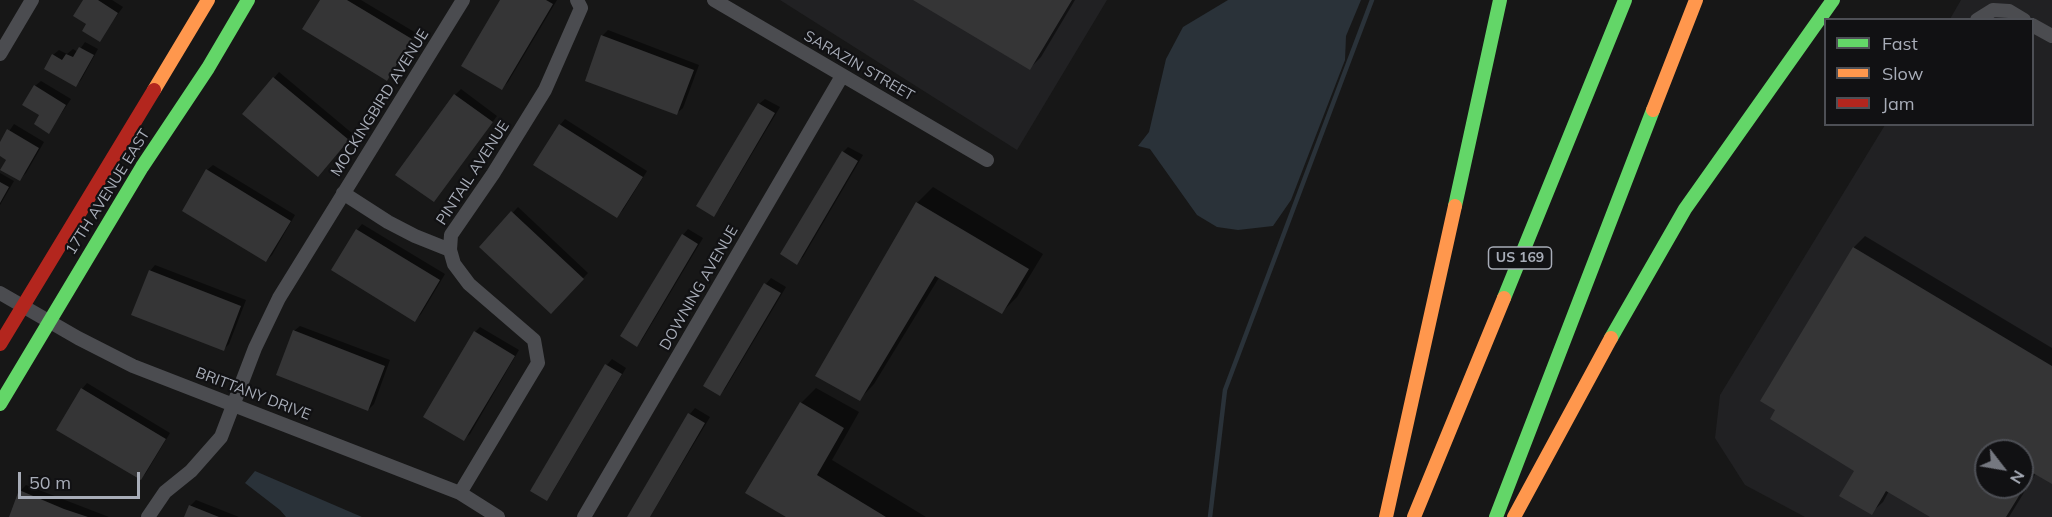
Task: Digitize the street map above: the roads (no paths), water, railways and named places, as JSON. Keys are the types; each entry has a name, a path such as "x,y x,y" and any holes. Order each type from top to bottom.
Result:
{"main road":[{"name":"17TH AVENUE EAST","path":"0,344 208,0"},
{"name":"17TH AVENUE EAST","path":"0,404 142,166 208,68 248,0"},
{"path":"1386,517 1500,0"},
{"name":"US 169","path":"1414,517 1625,0"},
{"path":"1496,517 1696,0"},
{"path":"1514,517 1597,363 1685,209 1833,0"}],"street":[{"path":"0,54 33,0"},
{"name":"MOCKINGBIRD AVENUE","path":"148,517 165,492 190,471 221,437 255,348 279,298 463,0"},
{"name":"SARAZIN STREET","path":"714,0 987,160"},
{"name":"PINTAIL AVENUE","path":"460,493 538,363 534,340 469,284 454,264 450,250 451,235 493,174 545,90 579,4"},
{"path":"1980,18 1993,10 2009,11 2021,18"},
{"path":"2034,26 2052,36"},
{"name":"DOWNING AVENUE","path":"584,517 842,76"},
{"name":"MOCKINGBIRD AVENUE","path":"343,193 406,232 450,250"},
{"name":"BRITTANY DRIVE","path":"0,293 49,322 133,366 460,493 498,517"}],"waterway":[{"path":"1210,517 1225,390 1372,0"}]}
